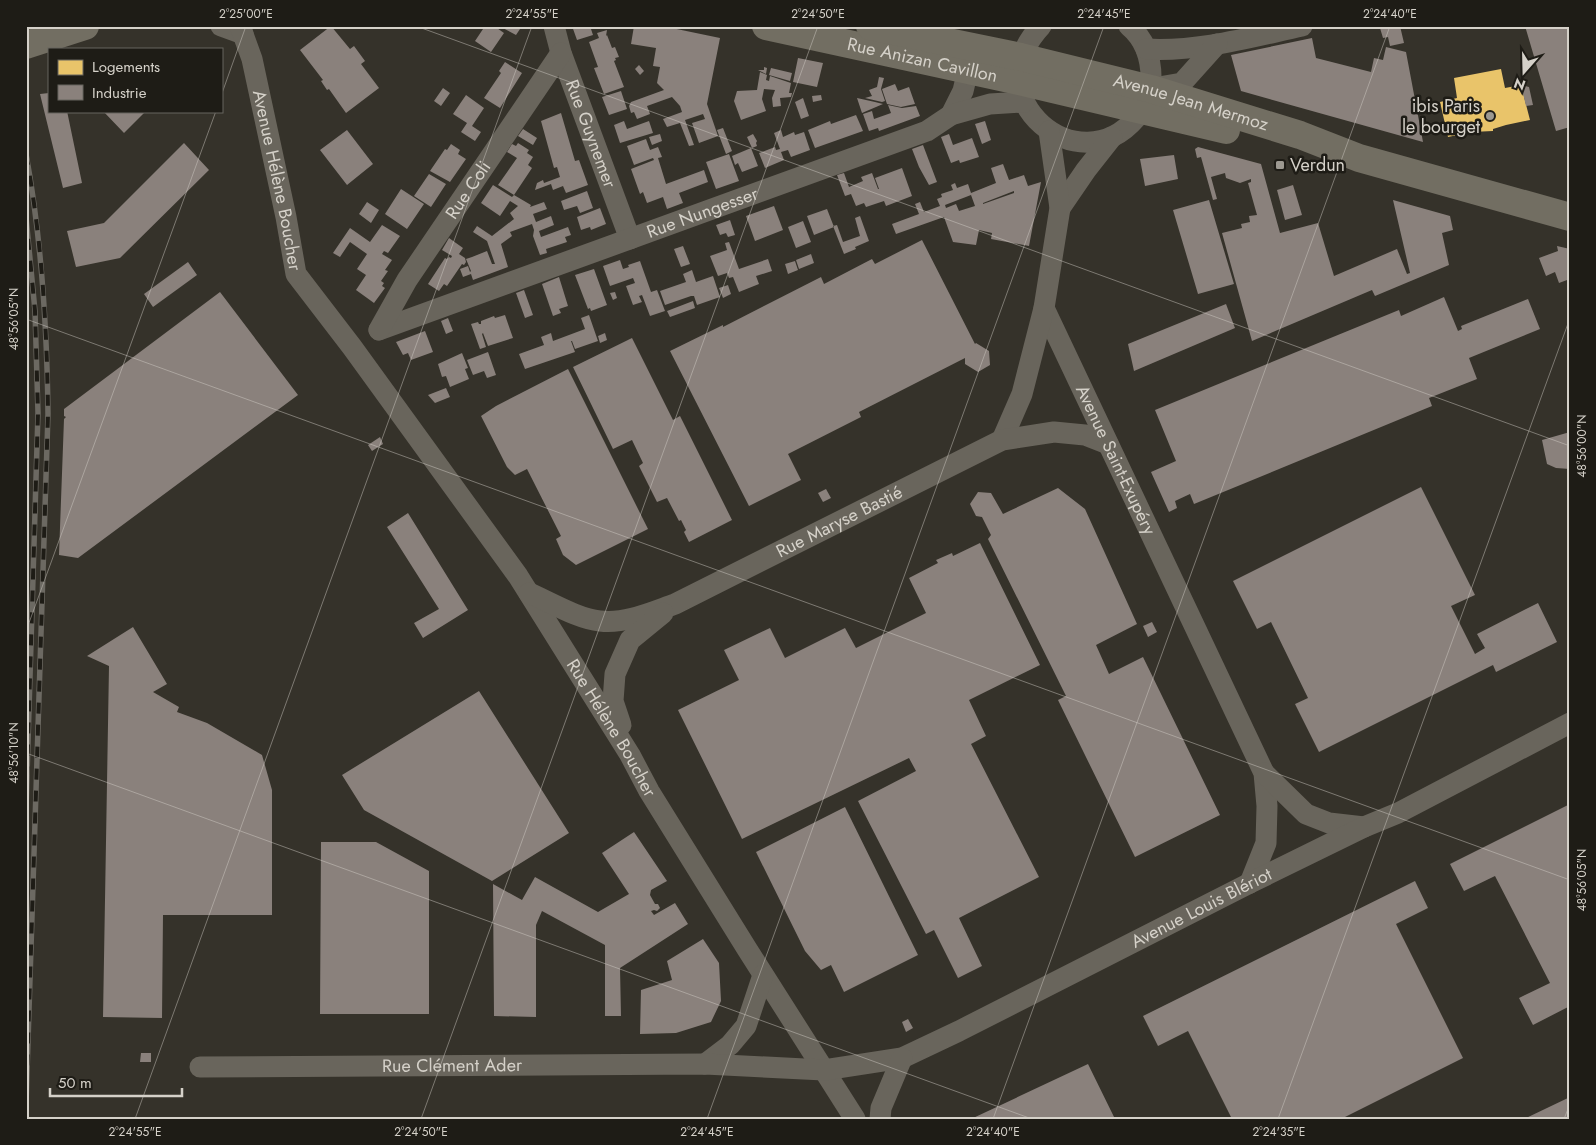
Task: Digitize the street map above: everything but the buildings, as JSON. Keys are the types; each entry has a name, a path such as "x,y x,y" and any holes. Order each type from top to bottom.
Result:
{"main road":[{"path":"26,45 85,26"},
{"name":"Rue Anizan Cavillon","path":"766,26 1021,80"},
{"name":"Rue Anizan Cavillon","path":"870,26 1021,80"},
{"name":"Avenue Jean Mermoz","path":"1021,80 1146,100 1300,135 1358,158 1570,217"}],"street":[{"path":"221,26 241,30"},
{"name":"Rue Guynemer","path":"554,26 561,53 630,240"},
{"path":"1041,26 1030,38 1021,80 1034,118 1048,131 1069,140 1091,142 1112,137"},
{"path":"1060,208 1112,137 1129,126 1146,100 1152,68 1146,49 1129,26"},
{"path":"1146,49 1166,50 1217,44 1302,26"},
{"name":"Avenue Hélène Boucher","path":"241,30 252,59 286,217 296,274 352,347"},
{"path":"1146,100 1182,83 1217,44"},
{"name":"Rue Coli","path":"379,330 407,280 561,53"},
{"path":"951,115 963,91 968,70"},
{"name":"Rue Nungesser","path":"379,330 927,131 951,115 990,104 1021,80"},
{"path":"1002,440 1022,394 1044,308 1060,208 1048,131"},
{"name":"Avenue Saint-Exupéry","path":"1044,308 1264,773 1267,806 1266,843 1250,883"},
{"name":"Rue Hélène Boucher","path":"352,347 529,592 630,755 649,791 855,1119"},
{"name":"Rue Maryse Bastié","path":"529,592 579,615 600,621 628,620 675,604 1002,440 1054,432 1085,435 1108,444"},
{"name":"Rue Maryse Bastié","path":"630,755 613,701 615,674 630,640 675,604"},
{"name":"Avenue Louis Blériot","path":"824,1070 902,1058 1250,883 1364,827 1398,813 1570,723"},
{"name":"Avenue Saint-Exupéry","path":"1264,773 1306,814 1329,823 1364,827"},
{"path":"705,1064 730,1045 746,1026 763,975"},
{"path":"880,1119 881,1108 902,1058"},
{"name":"Rue Clément Ader","path":"200,1067 705,1064 824,1070"}],"railway":[{"path":"26,154 43,284 48,414 26,1105"},
{"path":"26,217 35,311 38,413 26,809"}],"place":[{"name":"ibis Paris le bourget","path":"1490,116"},
{"name":"Verdun","path":"1280,165"}]}
